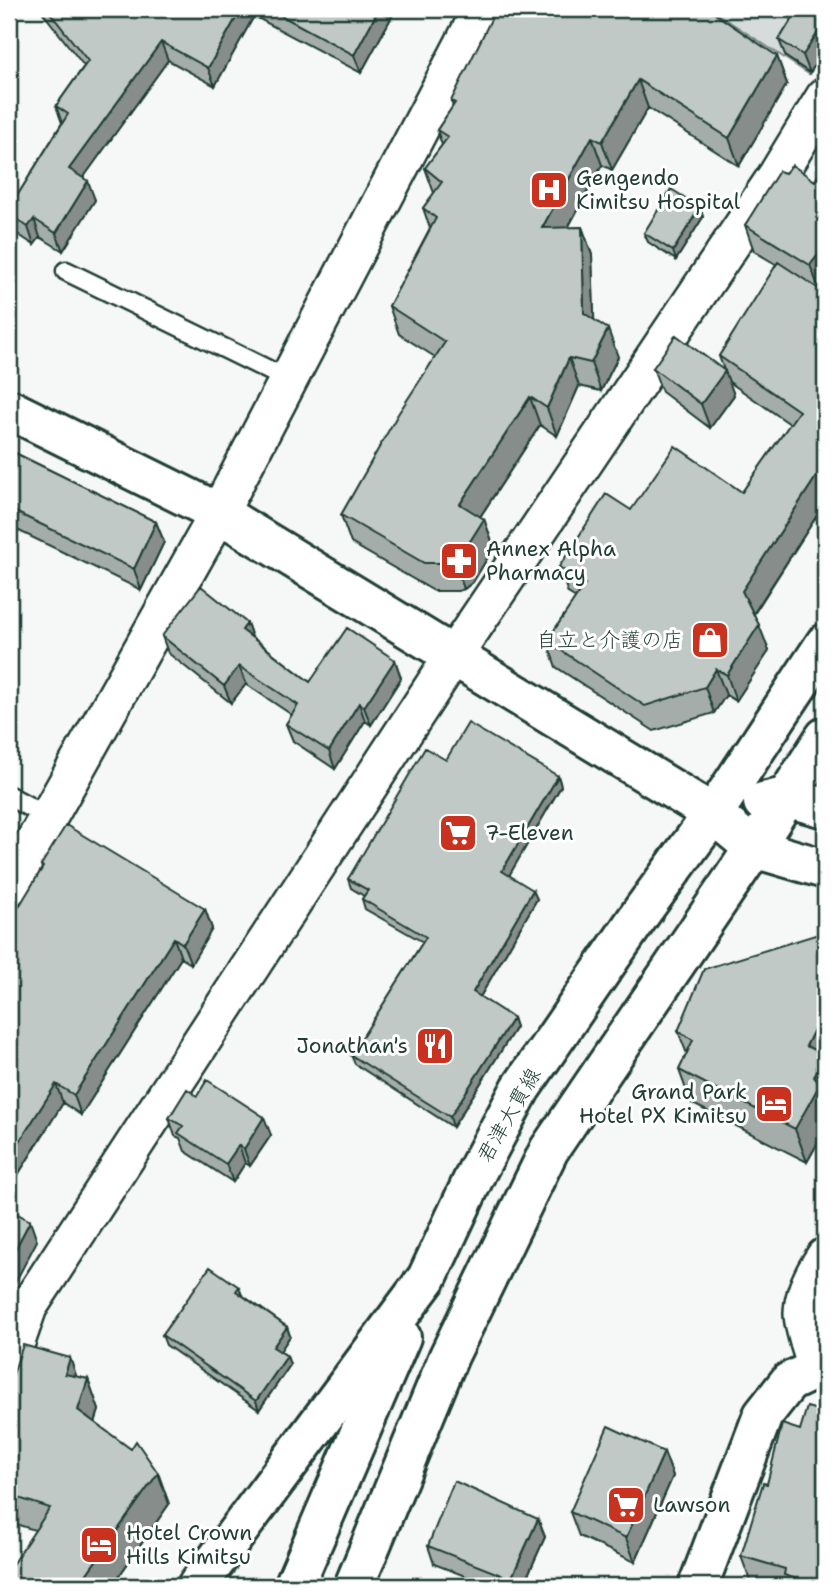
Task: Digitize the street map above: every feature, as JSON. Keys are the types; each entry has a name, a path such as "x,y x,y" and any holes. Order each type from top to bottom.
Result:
{"main road":[{"path":"9,409 219,513 713,814 754,848 825,869"},
{"name":"君津大貫線","path":"197,1586 427,1278 477,1171 521,1088 643,910 713,814 825,644"},
{"path":"354,1586 449,1356 549,1150 754,848 825,737"},
{"path":"713,814 785,797 825,808"},
{"path":"294,1586 427,1278"},
{"path":"698,1586 763,1415 789,1382 821,1367"}],"street":[{"path":"9,887 219,513 482,9"},
{"path":"9,1362 28,1307 454,655 778,174 825,97"},
{"path":"821,1367 803,1314 806,1297 825,1257"}],"lane":[{"path":"66,271 289,380"},
{"path":"9,796 48,817"}],"shaded area":[{"path":"710,9 825,9 825,49 809,74"}],"building":[{"path":"47,9 241,9 208,68 161,42 69,169 88,181 56,233 34,219 28,227 9,214 9,209 68,114 56,106 88,61"},
{"path":"269,9 379,9 354,55"},
{"path":"496,9 708,9 777,56 729,138 638,80 602,142 592,137 542,228 582,227 584,313 608,329 591,363 569,358 547,408 530,397 460,504 484,519 462,554 447,563 424,563 341,515 398,414 445,342 389,306 436,218 423,208 442,182 425,168 448,137 437,130 455,103 451,101"},
{"path":"798,9 825,9 825,22 803,55 779,40"},
{"path":"825,164 825,246 810,265 745,225 779,171 785,173 792,165 815,181"},
{"path":"671,189 700,207 673,251 644,233"},
{"path":"778,262 825,293 825,463 742,591 759,625 727,675 716,669 705,687 645,706 547,641 585,584 559,567 606,494 631,510 675,446 742,492 799,411 719,356"},
{"path":"676,335 725,371 701,404 653,368"},
{"path":"9,450 156,522 134,569 9,509"},
{"path":"201,586 247,623 242,630 310,682 347,628 395,660 364,707 359,703 329,751 286,724 298,705 239,666 224,686 162,636"},
{"name":"7-Eleven","path":"468,723 558,776 502,871 533,890 473,992 513,1018 450,1117 351,1055 426,937 362,899 368,890 348,879 425,748 446,760"},
{"path":"66,825 205,909 183,944 174,938 74,1095 56,1084 9,1158 9,923"},
{"path":"825,932 825,1007 806,1046 825,1057 814,1077 820,1084 795,1129 679,1070 693,1040 678,1031 704,969"},
{"path":"207,1080 264,1117 244,1149 239,1145 226,1164 178,1133 183,1126 169,1118 187,1089 197,1096"},
{"path":"9,1209 30,1221 9,1261"},
{"path":"210,1267 239,1287 236,1291 287,1327 273,1347 287,1356 256,1401 162,1335"},
{"path":"23,1345 70,1358 65,1374 88,1379 78,1410 131,1449 136,1441 158,1473 78,1586 9,1586 9,1569 50,1508 9,1495 9,1386"},
{"path":"807,1407 825,1412 825,1585 784,1575 785,1569 741,1556 763,1483 767,1484 782,1424 800,1430"},
{"path":"608,1426 664,1452 626,1538 570,1512"},
{"path":"454,1481 538,1519 511,1579 428,1546"}],"place":[{"name":"Gengendo Kimitsu Hospital","path":"549,190"},
{"name":"Annex Alpha Pharmacy","path":"459,561"},
{"name":"自立と介護の店","path":"710,640"},
{"name":"7-Eleven","path":"458,833"},
{"name":"Jonathan's","path":"435,1046"},
{"name":"Grand Park Hotel PX Kimitsu","path":"774,1104"},
{"name":"Lawson","path":"626,1505"},
{"name":"Hotel Crown Hills Kimitsu","path":"99,1545"}]}
